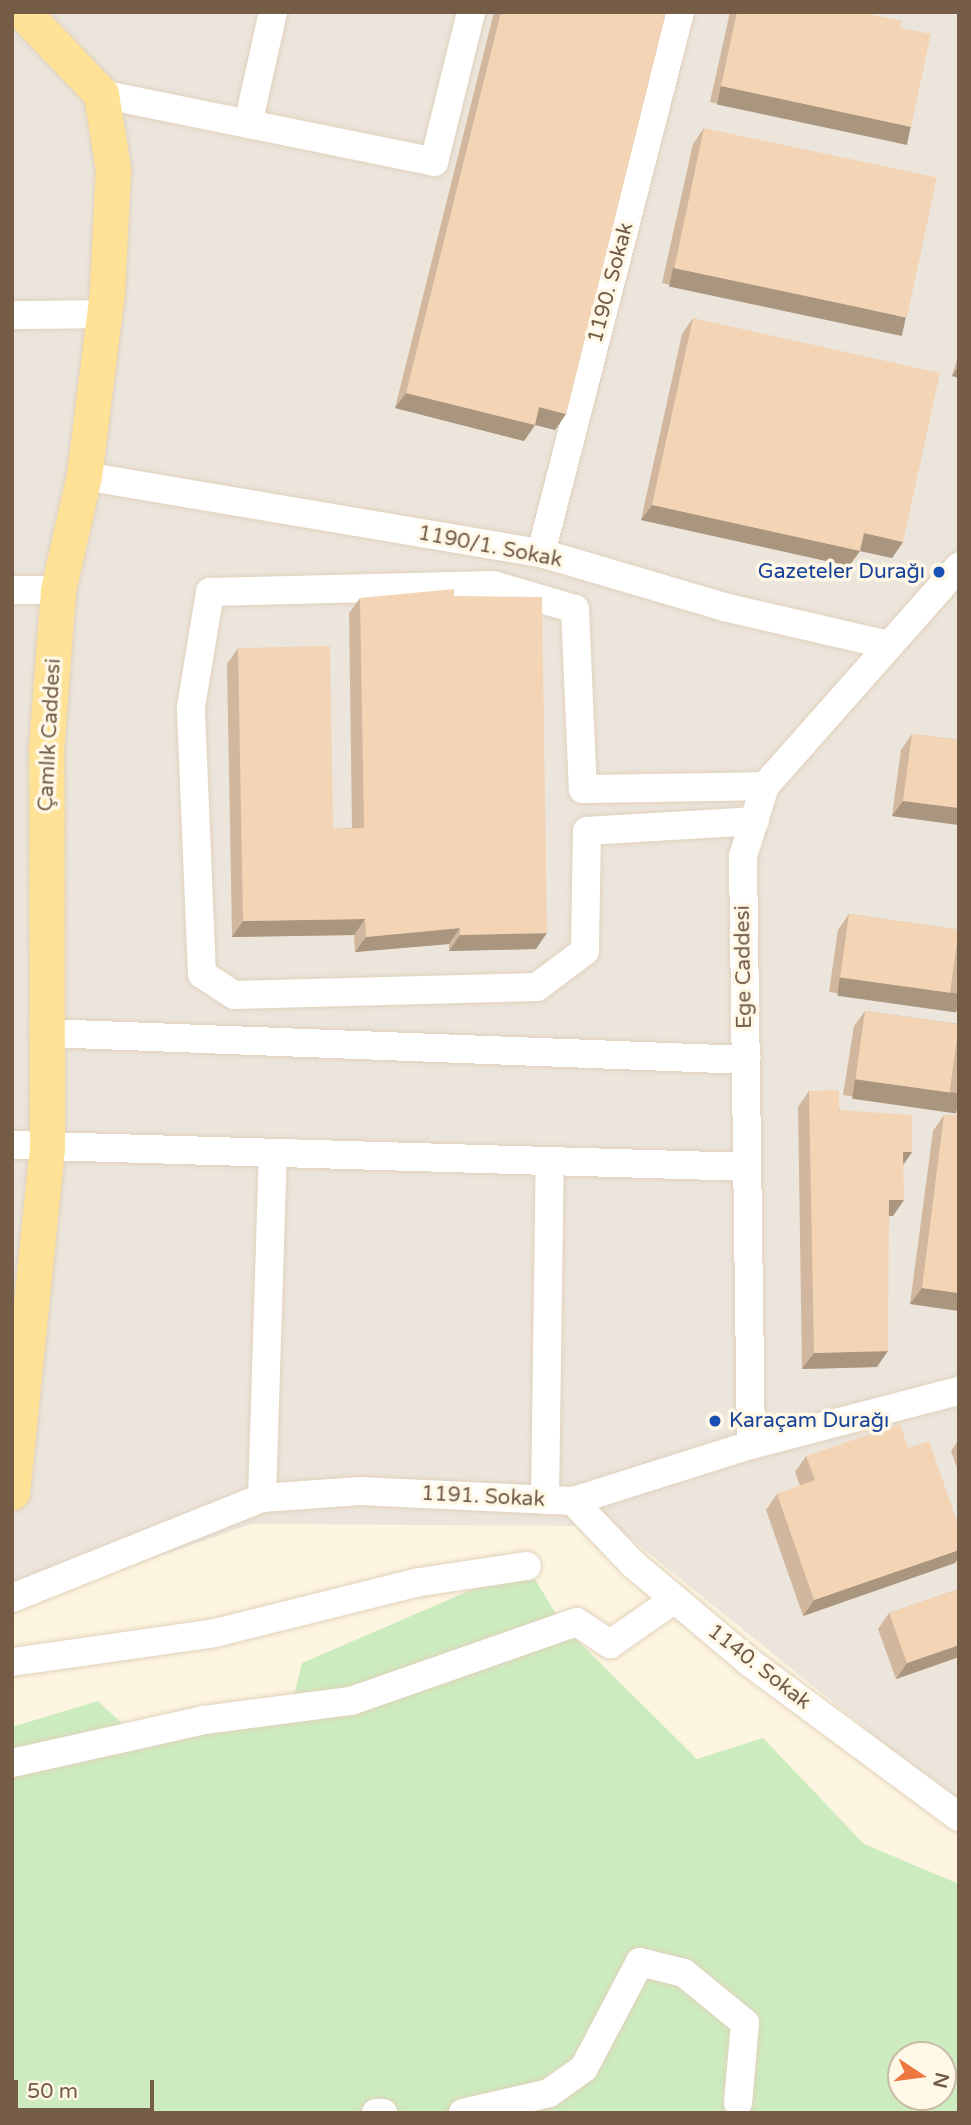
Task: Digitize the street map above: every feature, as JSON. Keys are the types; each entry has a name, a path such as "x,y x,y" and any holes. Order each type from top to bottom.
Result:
{"main road":[{"path":"23,12 101,93"},
{"name":"Çamlık Caddesi","path":"12,1492 47,1149 46,750 58,590 84,476 104,314 113,169 101,93"}],"street":[{"path":"248,124 273,12"},
{"path":"101,93 434,162 471,12"},
{"name":"1190. Sokak","path":"541,553 680,12"},
{"path":"12,315 104,314"},
{"name":"1190/1. Sokak","path":"84,476 541,553 724,607 890,645"},
{"name":"Ege Caddesi","path":"751,1445 743,856 765,786 955,576"},
{"path":"755,821 587,831 585,951 537,987 234,995 202,974 191,707 210,593 493,585 575,610 583,789 765,786"},
{"path":"12,590 58,590"},
{"path":"47,1033 746,1060"},
{"path":"12,1145 47,1149 747,1167"},
{"path":"262,1497 273,1155"},
{"path":"545,1500 550,1162"},
{"name":"1191. Sokak","path":"12,1598 262,1497 360,1491 573,1501 751,1445 959,1391"},
{"name":"1140. Sokak","path":"573,1501 675,1599 959,1817"},
{"path":"12,1662 215,1633 420,1582 527,1566"},
{"path":"12,1763 204,1720 351,1700 577,1622 610,1644 675,1599"},
{"path":"463,2113 549,2093 584,2068 640,1962 684,1973 745,2023 738,2103"},
{"path":"376,2113 383,2113"}],"shaded area":[{"path":"12,12 959,12 959,1804 615,1526 251,1524 12,1608"}],"green space":[{"path":"527,1566 564,1627 697,1759 763,1738 864,1844 959,1884 959,2113 12,2113 12,1727 98,1701 133,1734 291,1708 302,1663"}],"building":[{"path":"501,12 666,12 566,414 539,407 535,425 406,393"},
{"path":"737,12 860,12 902,21 900,28 931,34 911,127 721,86"},
{"path":"704,128 937,177 907,317 674,268"},
{"path":"693,318 940,373 903,542 864,533 860,551 652,505"},
{"path":"454,589 454,596 542,597 547,933 460,935 460,928 366,937 365,919 243,921 238,648 330,646 333,829 364,828 360,598"},
{"path":"912,734 959,740 959,808 903,801"},
{"path":"849,914 959,929 950,993 840,977"},
{"path":"865,1011 959,1024 949,1093 855,1079"},
{"path":"839,1090 839,1110 912,1115 912,1152 903,1152 904,1200 889,1200 888,1351 814,1353 809,1091"},
{"path":"944,1115 959,1115 959,1293 922,1288"},
{"path":"900,1424 908,1448 929,1441 959,1527 959,1550 814,1600 777,1494 815,1480 806,1456"},
{"path":"959,1589 959,1645 907,1663 889,1613"}],"place":[{"name":"Gazeteler Durağı","path":"939,572"},
{"name":"Karaçam Durağı","path":"715,1421"}]}
